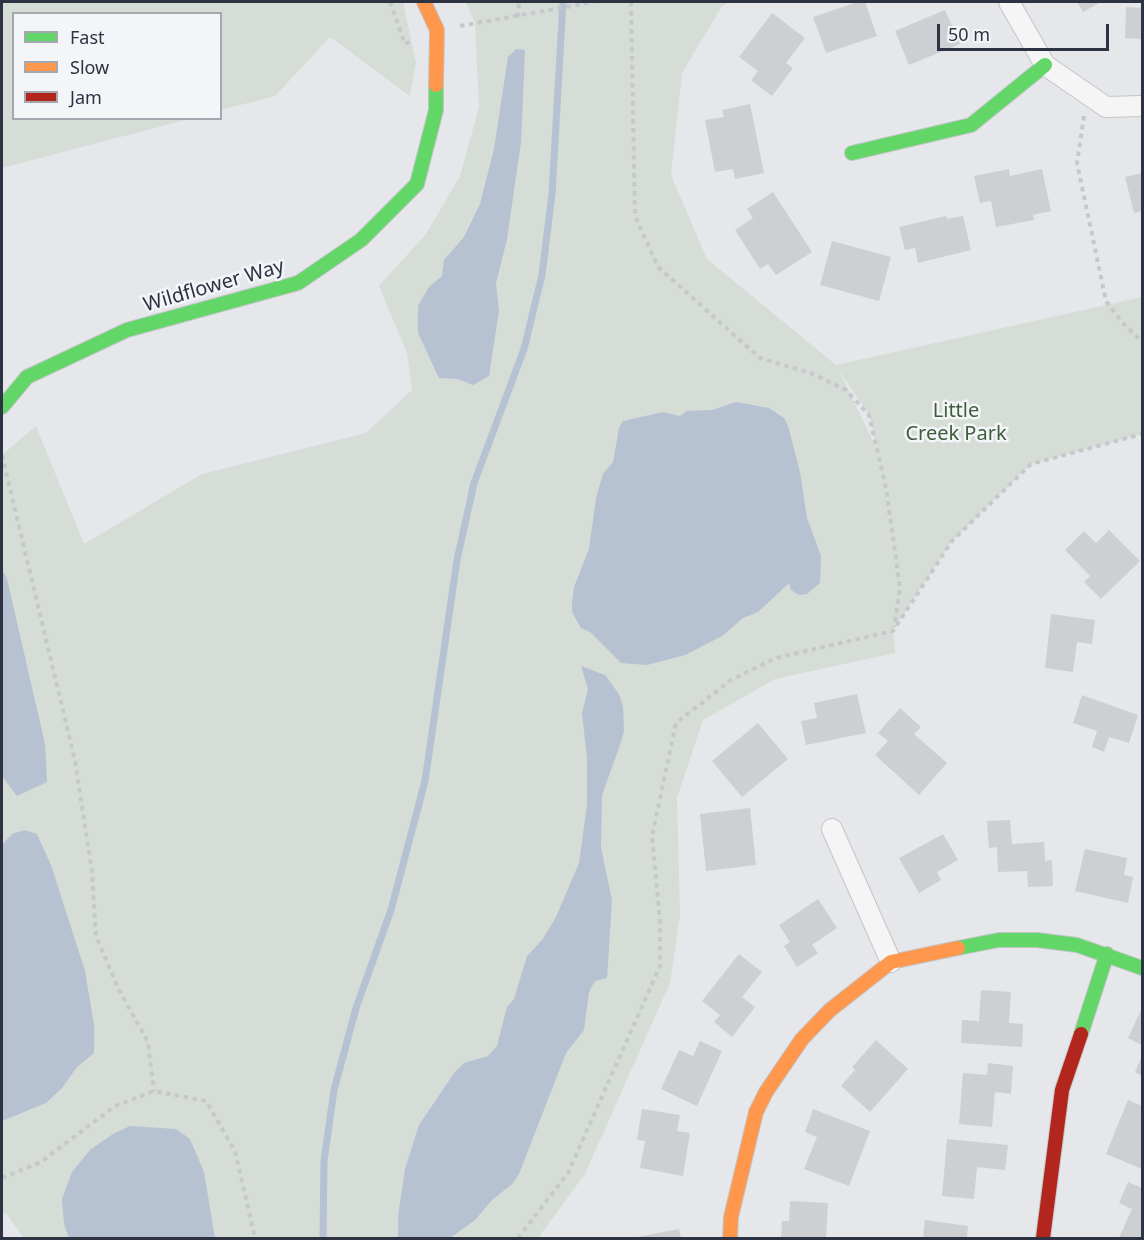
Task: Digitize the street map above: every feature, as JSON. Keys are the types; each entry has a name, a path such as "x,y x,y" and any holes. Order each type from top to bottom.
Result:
{"street":[{"name":"Wildflower Way","path":"2,407 27,377 127,330 298,283 361,240 417,184 436,110 437,30 424,2"},
{"path":"1009,2 1045,64 1106,107 1143,106"},
{"path":"852,153 971,125 1045,64"},
{"path":"832,829 891,962"},
{"path":"730,1239 731,1216 756,1112 766,1092 802,1039 830,1010 891,962 999,940 1037,940 1077,945 1143,968"},
{"path":"1043,1239 1062,1090 1107,954"}],"path":[{"path":"519,2 518,16 594,2"},
{"path":"631,2 635,216 658,267 760,358 813,374 846,390 869,415 886,488 900,588 893,631"},
{"path":"1088,94 1077,163 1106,301 1120,321 1143,342"},
{"path":"518,1239 568,1173 660,966 660,921 652,836 676,723 731,680 776,658 893,631 952,541 1031,464 1143,434"},
{"path":"2,455 75,761 92,872 96,936 119,990 148,1042 154,1091"},
{"path":"2,1178 42,1162 115,1106 154,1091 206,1101 235,1151 255,1239"}],"green space":[{"path":"2,2 403,2 416,63 410,96 330,37 275,96 222,110 222,12 12,12 12,120 185,120 2,168"},
{"name":"Little Creek Park","path":"466,2 730,2 722,6 682,73 671,175 707,259 836,365 1142,297 1142,434 1031,464 952,541 893,631 895,653 775,679 703,720 677,798 680,915 670,983 585,1174 538,1238 24,1238 8,1216 2,1212 2,455 36,426 84,544 202,474 366,433 412,390 407,353 379,286 426,234 460,176 479,107 475,23","holes":["839,370 869,415 877,450"]}],"water":[{"path":"516,49 525,50 521,142 507,239 496,283 499,311 489,376 473,385 458,379 439,378 418,333 418,306 429,287 442,276 444,260 464,237 480,204 494,149 508,57"},
{"path":"736,402 769,408 784,418 788,426 800,472 807,518 821,556 820,583 807,594 799,595 791,590 789,583 758,612 743,618 722,636 685,655 647,665 621,663 590,632 581,628 572,612 574,587 589,549 596,498 603,474 613,462 619,428 623,421 663,412 680,416 687,411 712,410"},
{"path":"2,569 7,579 45,744 47,782 17,796 2,776"},
{"path":"581,666 605,675 619,694 623,706 624,731 602,795 601,848 612,900 607,978 595,981 589,992 584,1030 566,1053 519,1174 512,1184 492,1200 475,1220 450,1238 398,1238 398,1216 405,1169 419,1125 454,1073 464,1063 488,1056 497,1046 507,1007 514,999 527,956 543,939 556,917 579,863 587,805 587,758 582,713 588,689"},
{"path":"25,830 37,834 51,865 85,971 94,1025 94,1053 77,1067 62,1088 46,1103 2,1121 2,845 12,834"},
{"path":"130,1126 176,1129 190,1139 204,1172 215,1238 69,1238 64,1224 62,1199 72,1172 90,1150 113,1134"}],"building":[{"path":"857,2 865,2 877,36 826,53 813,17"},
{"path":"1077,2 1101,2 1083,12"},
{"path":"1126,7 1142,8 1142,39 1125,38"},
{"path":"945,10 960,44 909,65 895,31"},
{"path":"772,13 805,38 786,63 793,68 772,96 751,80 758,71 739,57"},
{"path":"750,104 764,173 735,179 733,169 715,172 705,120 724,117 722,110"},
{"path":"1009,169 1010,176 1042,169 1051,211 1033,215 1034,220 996,227 991,201 980,203 974,176"},
{"path":"1142,173 1142,211 1134,213 1125,177"},
{"path":"773,192 812,252 776,275 768,264 760,269 735,230 753,218 747,209"},
{"path":"946,216 947,219 963,216 971,250 918,263 915,248 905,250 899,227"},
{"path":"832,241 891,257 879,301 820,285"},
{"path":"1109,530 1140,561 1101,599 1084,582 1090,576 1065,550 1084,531 1096,543"},
{"path":"1051,614 1095,620 1092,644 1077,642 1073,672 1045,668"},
{"path":"857,694 866,733 806,745 801,721 817,718 814,703"},
{"path":"1082,695 1138,715 1129,743 1109,737 1104,752 1092,747 1097,731 1073,723"},
{"path":"900,708 921,727 914,734 947,763 919,795 875,755 888,741 878,733"},
{"path":"758,723 788,759 742,797 712,761"},
{"path":"750,808 756,865 706,871 700,814"},
{"path":"1010,820 1012,844 1044,842 1045,861 1052,860 1053,886 1028,887 1027,871 998,872 997,847 989,848 987,821"},
{"path":"943,834 958,860 937,872 941,880 919,893 899,858"},
{"path":"1085,849 1127,858 1124,875 1133,877 1128,903 1075,891"},
{"path":"818,899 837,928 812,945 818,953 797,967 784,946 790,942 779,925"},
{"path":"739,954 762,972 742,997 755,1007 732,1037 714,1022 720,1015 702,1001"},
{"path":"981,990 1011,992 1009,1023 1023,1024 1022,1047 961,1043 962,1020 979,1021"},
{"path":"1142,1008 1142,1045 1128,1038"},
{"path":"876,1040 908,1069 870,1112 841,1086 855,1070 852,1067"},
{"path":"700,1041 722,1051 697,1106 661,1089 679,1050 693,1056"},
{"path":"1142,1056 1142,1076 1135,1072"},
{"path":"988,1063 1013,1066 1011,1094 995,1092 992,1127 959,1124 963,1073 987,1075"},
{"path":"1128,1100 1142,1106 1142,1169 1106,1154"},
{"path":"642,1109 680,1115 677,1131 690,1133 683,1176 640,1168 645,1141 637,1140"},
{"path":"813,1109 870,1131 849,1186 804,1169 817,1137 805,1132"},
{"path":"947,1139 1008,1145 1005,1170 977,1167 974,1199 942,1196"},
{"path":"1128,1182 1142,1188 1142,1238 1119,1238 1132,1209 1119,1203"},
{"path":"790,1201 828,1203 826,1238 781,1238 782,1221 789,1221"},
{"path":"925,1220 968,1226 967,1238 923,1238"},
{"path":"679,1229 681,1238 637,1238 637,1237"}],"waterway":[{"path":"323,1238 324,1161 334,1090 356,1008 391,910 425,781 457,560 474,483 524,349 542,275 552,194 563,2"}],"traffic: fast":[{"path":"852,153 971,125 1045,65"},
{"path":"2,407 27,377 127,330 298,283 361,240 417,184 436,110 436,85"},
{"path":"958,948 999,940 1037,940 1077,945 1142,968"},
{"path":"1081,1034 1107,954"}],"traffic: slow":[{"path":"424,2 437,30 436,85"},
{"path":"730,1238 731,1217 756,1112 766,1092 802,1039 830,1010 891,962 958,948"}],"traffic: jam":[{"path":"1043,1238 1062,1090 1081,1034"}]}
